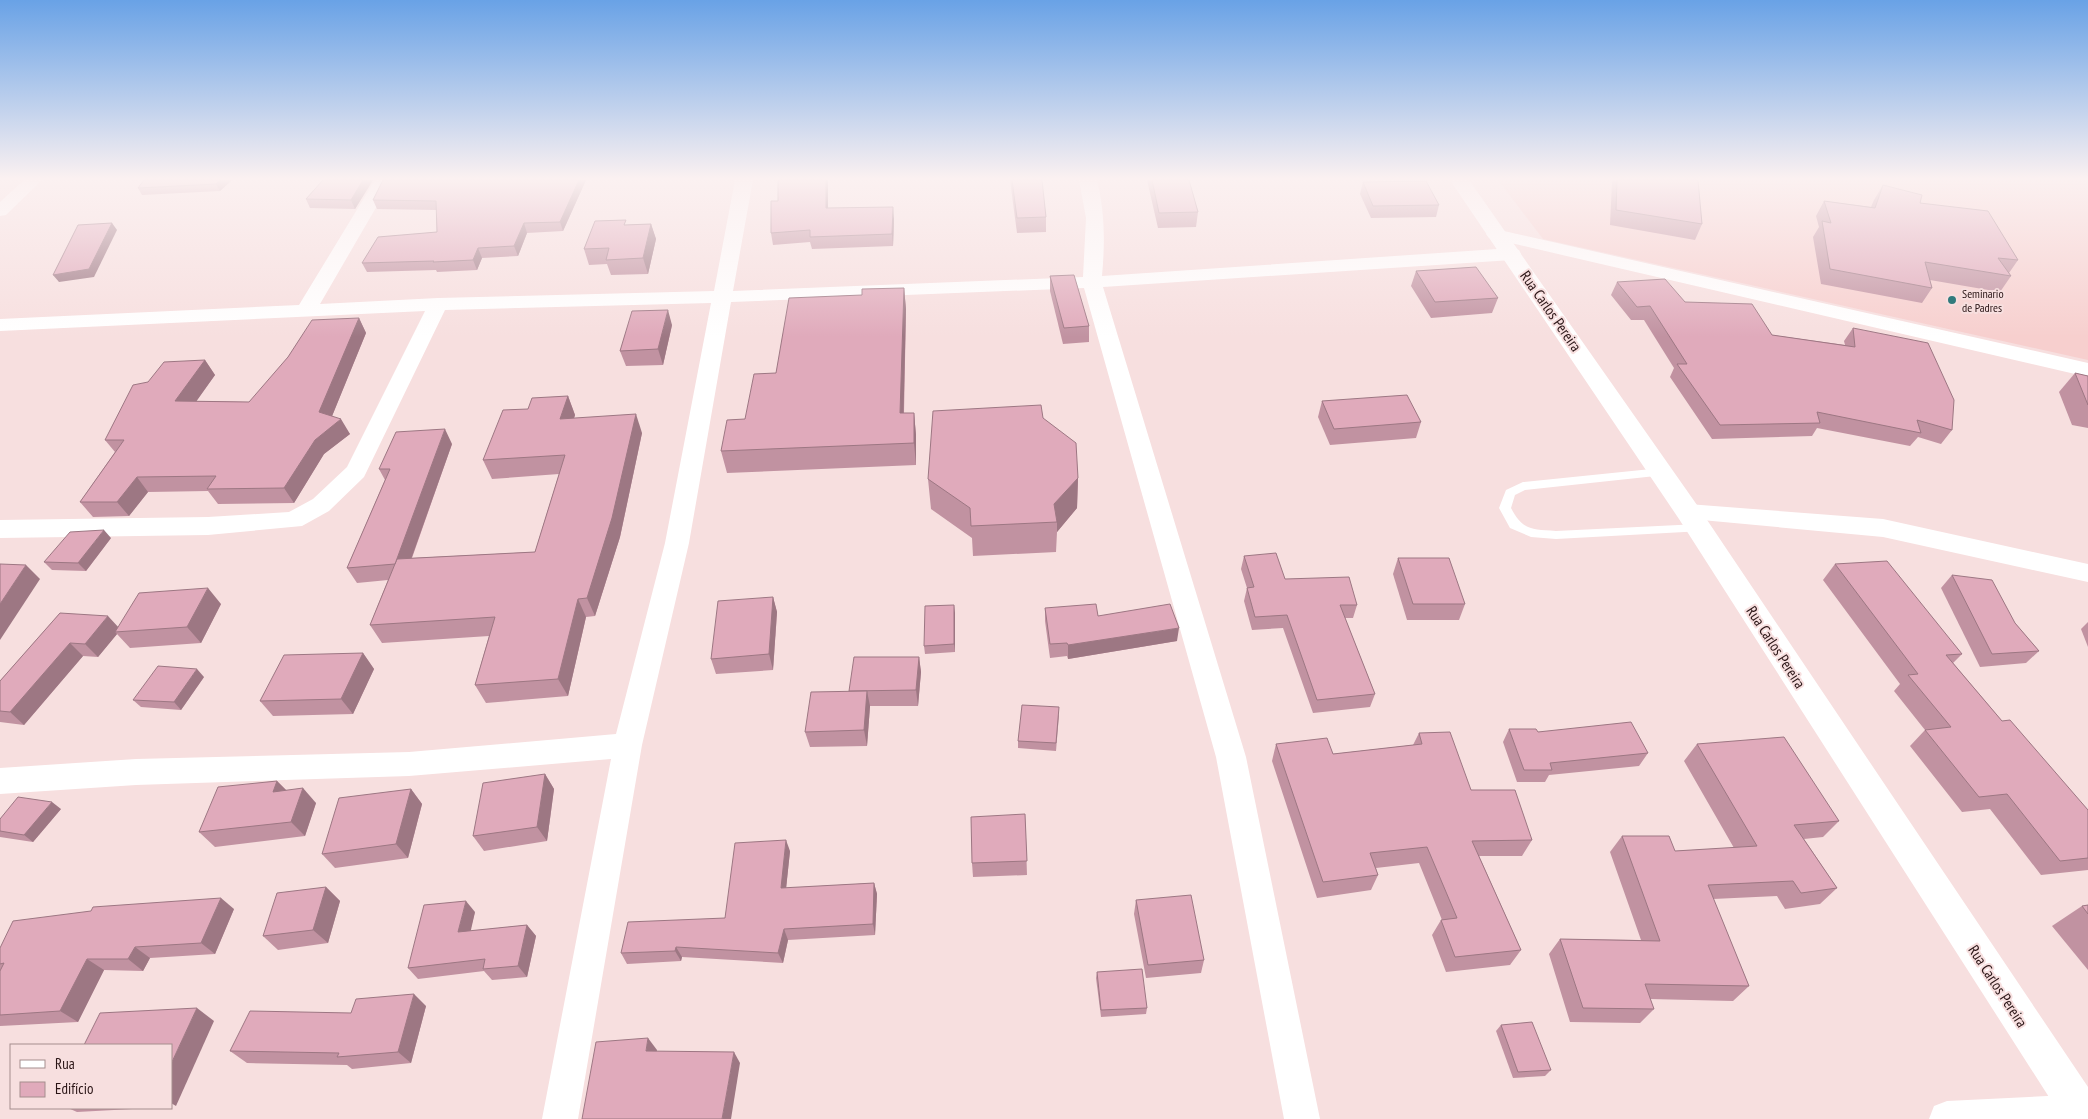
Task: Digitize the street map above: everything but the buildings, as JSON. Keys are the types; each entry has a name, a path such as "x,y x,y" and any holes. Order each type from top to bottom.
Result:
{"main road":[{"name":"Rua Carlos Pereira","path":"1496,232 1661,472 2084,1114"}],"street":[{"path":"306,310 353,232"},
{"path":"560,1119 628,745 677,543 734,232"},
{"path":"1096,232 1092,282 1231,757 1302,1119"},
{"path":"0,324 438,304 721,297 1092,282 1504,244 2088,370"},
{"path":"0,529 208,526 293,520 321,505 356,471 438,304"},
{"path":"1693,520 1883,528 2088,573"},
{"path":"0,781 136,772 409,764 628,745"},
{"path":"1947,1119 2084,1114"}],"lane":[{"path":"1661,472 1523,486 1510,493 1504,508 1514,525 1531,533 1556,535 1693,520"}],"shaded area":[{"path":"1538,232 2088,232 2088,360 1543,239"}],"place":[{"name":"Seminario de Padres","path":"1952,300"}]}
